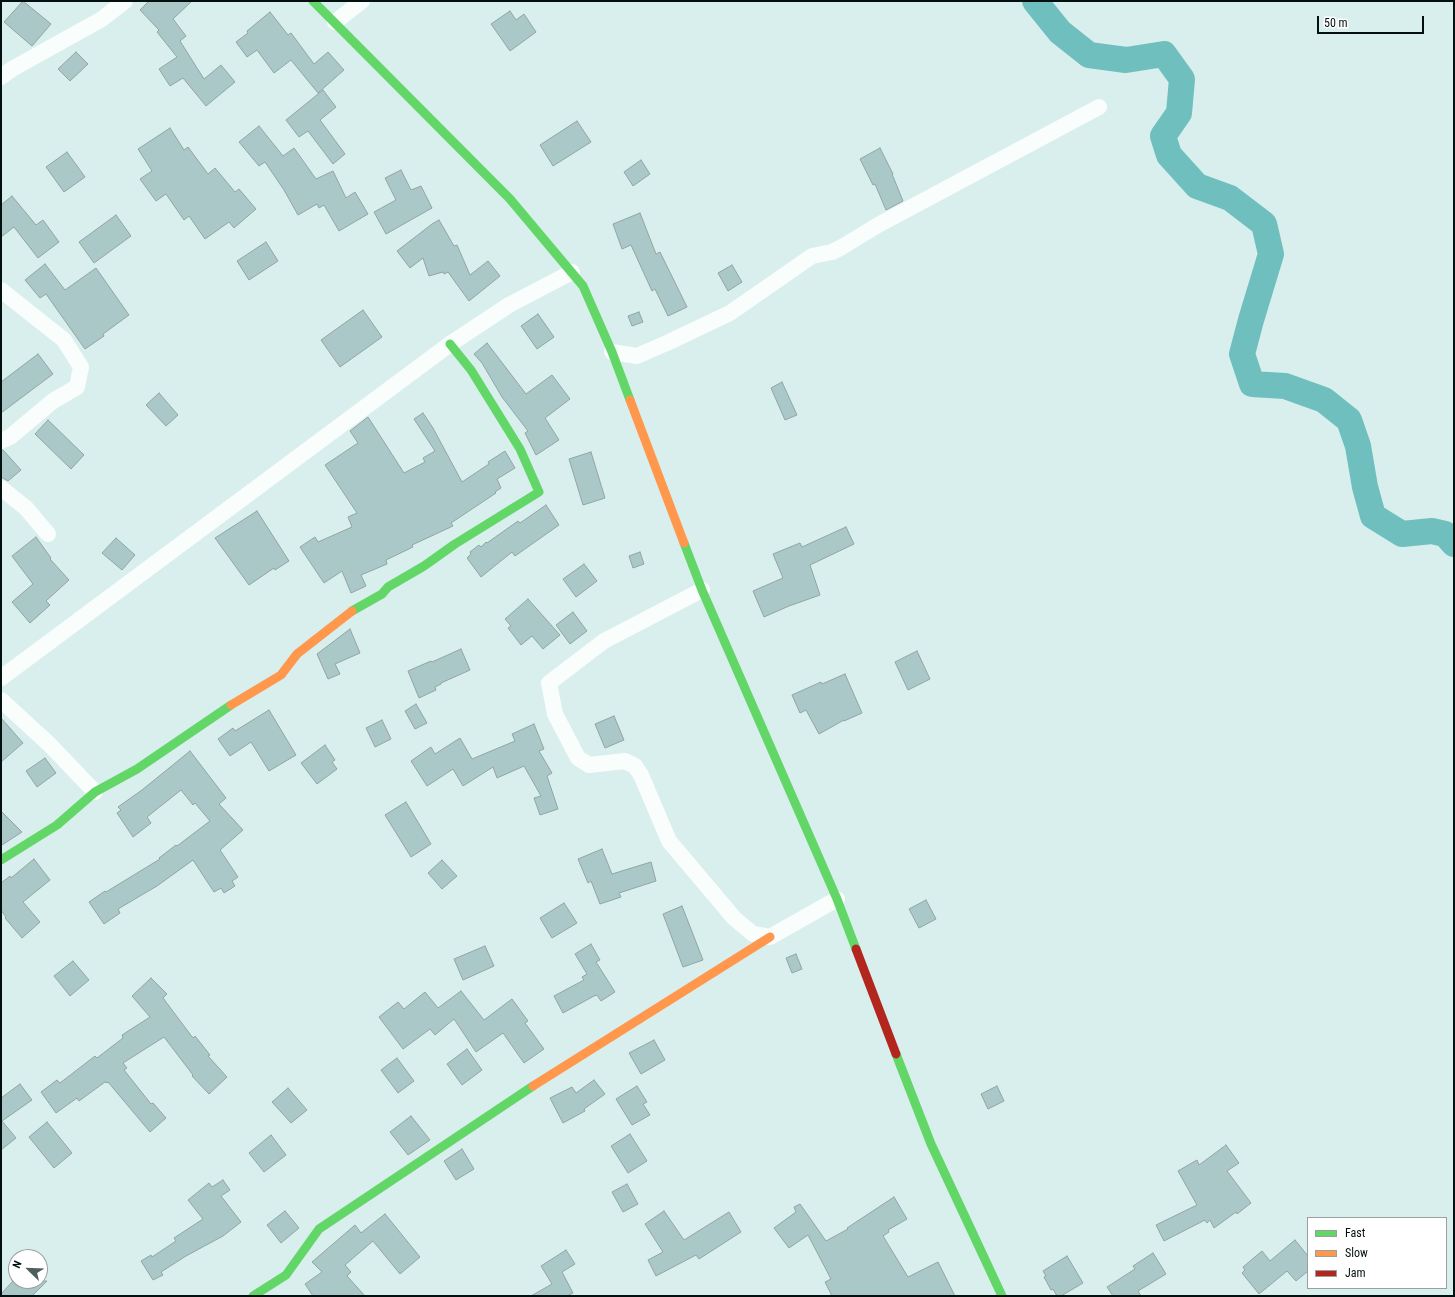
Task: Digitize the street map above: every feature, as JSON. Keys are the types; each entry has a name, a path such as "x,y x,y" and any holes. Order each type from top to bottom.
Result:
{"main road":[{"path":"313,1 510,199 583,286 612,352 702,590 837,899 931,1144 1002,1296"},
{"path":"1,860 57,825 95,792 137,769 233,704 281,675 297,654 356,608 382,594 388,587 424,566 455,544 539,492 520,449 471,370 450,344"},
{"path":"253,1296 286,1275 318,1229 548,1076 770,937"}],"street":[{"path":"1,77 12,69 102,19 125,1"},
{"path":"335,22 362,1"},
{"path":"612,352 637,356 730,313 812,256 832,252 878,224 1099,107"},
{"path":"1,678 450,344 509,305 572,272"},
{"path":"1,290 64,340 81,367 77,387 53,401 10,437 1,441"},
{"path":"1,488 26,508 48,534"},
{"path":"702,590 604,641 549,683 555,714 578,758 589,764 625,761 635,766 641,775 669,841 734,918 753,934 770,937 837,899"},
{"path":"1,700 49,744 95,792"}],"building":[{"path":"23,1 51,24 32,46 4,22"},
{"path":"149,1 192,1 173,19 186,36 180,41 204,79 221,65 235,82 206,106 183,78 170,86 159,69 177,57 157,32 159,30 140,10"},
{"path":"510,11 516,20 524,14 536,32 510,51 491,24"},
{"path":"270,12 288,35 291,33 314,64 328,52 344,70 318,93 291,60 274,73 257,50 247,57 236,42"},
{"path":"76,52 88,64 70,81 58,69"},
{"path":"323,90 336,107 320,120 345,154 333,164 308,131 299,137 286,120"},
{"path":"577,121 591,142 553,166 540,145"},
{"path":"259,126 283,156 294,148 316,179 333,171 346,198 355,192 368,214 339,231 324,205 319,208 317,204 298,215 284,190 265,162 259,166 239,142"},
{"path":"170,128 184,150 188,147 208,174 215,168 235,192 239,189 256,209 234,228 229,222 205,239 189,216 184,220 166,194 156,201 140,179 152,171 138,149"},
{"path":"880,148 893,174 903,201 886,210 875,184 873,185 860,159"},
{"path":"67,152 85,177 64,192 46,167"},
{"path":"641,160 650,174 633,186 624,172"},
{"path":"401,170 411,190 421,186 432,208 386,234 374,212 396,200 385,178"},
{"path":"12,196 36,225 43,220 59,242 38,258 14,227 1,237 1,205"},
{"path":"640,213 656,254 660,252 687,307 668,316 655,289 652,291 631,245 622,249 613,224"},
{"path":"116,215 131,236 94,263 79,242"},
{"path":"439,220 454,246 457,245 470,275 488,261 500,276 469,301 448,272 429,276 423,258 410,268 397,251"},
{"path":"266,242 278,261 249,280 237,261"},
{"path":"45,264 65,290 96,268 129,315 103,334 104,336 85,349 46,294 40,298 25,280"},
{"path":"732,265 742,282 728,291 718,273"},
{"path":"363,310 382,337 340,367 321,340"},
{"path":"639,312 643,322 632,326 628,316"},
{"path":"538,314 554,337 537,349 521,326"},
{"path":"487,343 526,394 552,375 570,399 545,418 559,440 536,455 525,433 528,431 502,397 482,363 474,354"},
{"path":"38,354 53,374 1,413 1,382"},
{"path":"782,382 797,415 785,420 771,388"},
{"path":"159,393 178,415 166,426 146,405"},
{"path":"423,413 433,428 462,482 505,451 515,468 497,479 501,488 495,492 496,493 451,523 453,526 412,545 413,547 386,560 387,564 361,575 366,586 351,593 342,571 324,583 300,547 315,537 318,542 352,527 348,517 357,513 325,465 358,443 350,431 368,417 404,473 425,462 423,458 435,451 414,419"},
{"path":"48,420 84,455 71,469 35,434"},
{"path":"1,450 3,450 21,470 8,481 1,477"},
{"path":"591,452 605,498 583,505 569,459"},
{"path":"546,505 559,525 515,556 512,552 481,577 467,558 471,554 470,552 479,545 481,547 486,542 487,543 518,521 520,523"},
{"path":"257,511 289,561 275,570 274,568 249,585 215,538"},
{"path":"846,527 854,544 810,565 820,595 764,617 753,591 783,578 773,554 800,543 802,547"},
{"path":"36,537 51,558 50,559 69,580 46,601 50,605 30,623 12,602 33,584 12,556"},
{"path":"116,538 135,555 122,570 102,553"},
{"path":"640,552 644,564 633,568 629,556"},
{"path":"584,564 597,581 576,597 563,579"},
{"path":"528,599 560,635 543,649 532,636 521,645 508,628 511,626 505,619"},
{"path":"573,612 587,631 570,644 556,625"},
{"path":"350,629 360,653 335,664 340,674 328,679 317,654"},
{"path":"461,649 470,670 441,683 435,687 436,690 419,698 408,671"},
{"path":"917,651 930,679 908,690 895,662"},
{"path":"845,674 862,713 844,720 819,734 806,710 800,713 792,695 821,682 822,684"},
{"path":"416,704 427,723 415,729 405,711"},
{"path":"269,710 296,755 269,771 251,742 230,756 218,739 233,728 235,731"},
{"path":"614,716 624,740 605,748 595,724"},
{"path":"1,718 23,743 1,762"},
{"path":"382,720 391,739 375,747 366,728"},
{"path":"534,724 544,749 539,751 552,773 547,776 558,809 540,815 534,798 541,796 524,766 497,778 493,767 463,786 453,769 427,786 411,761 431,747 435,754 460,738 472,759 515,741 512,734"},
{"path":"325,745 335,760 332,762 337,769 317,784 301,763"},
{"path":"190,751 226,798 219,804 243,830 220,850 238,877 232,881 235,886 224,893 221,888 214,892 193,860 157,886 118,909 120,913 104,924 89,902 160,859 159,858 176,845 177,846 210,821 195,803 193,805 181,790 147,817 151,823 133,837 117,813 121,810 118,807 142,790"},
{"path":"45,758 56,773 37,787 26,771"},
{"path":"406,802 431,844 411,857 385,815"},
{"path":"1,811 22,832 2,845 1,844"},
{"path":"602,849 612,874 651,862 656,881 619,893 621,897 600,904 591,881 588,883 578,859"},
{"path":"34,859 50,880 23,902 40,922 22,938 5,918 6,917 1,910 1,883 10,876 11,878"},
{"path":"442,860 457,876 442,889 428,873"},
{"path":"926,900 936,919 919,928 909,909"},
{"path":"564,903 577,923 552,938 540,918"},
{"path":"682,906 703,960 683,967 663,914"},
{"path":"591,944 600,960 596,962 615,992 601,1001 597,995 594,996 563,1013 554,996 584,980 582,977 587,974 575,954"},
{"path":"485,946 494,966 463,980 454,959"},
{"path":"796,954 802,969 792,973 786,958"},
{"path":"73,961 89,980 70,996 54,976"},
{"path":"151,978 167,994 163,998 193,1038 195,1036 210,1055 208,1056 227,1077 209,1094 192,1076 193,1075 164,1037 123,1063 127,1068 124,1070 151,1104 153,1103 166,1118 150,1132 108,1082 105,1082 79,1101 77,1098 56,1113 41,1092 57,1080 60,1083 95,1056 97,1058 123,1038 122,1035 150,1017 132,996"},
{"path":"461,991 484,1020 512,999 528,1021 525,1023 544,1049 524,1063 503,1033 476,1052 454,1019 435,1035 430,1029 403,1049 379,1017 398,1002 404,1009 425,992 438,1008"},
{"path":"654,1040 665,1060 641,1074 629,1053"},
{"path":"467,1049 482,1070 462,1085 447,1064"},
{"path":"397,1058 414,1081 398,1093 381,1070"},
{"path":"594,1080 605,1094 584,1109 585,1111 563,1123 550,1098 572,1087 576,1093"},
{"path":"20,1084 32,1100 2,1121 16,1138 1,1150 1,1098"},
{"path":"637,1086 647,1102 643,1104 650,1115 632,1125 616,1099"},
{"path":"997,1086 1004,1101 988,1109 981,1094"},
{"path":"288,1088 307,1110 291,1123 272,1102"},
{"path":"411,1116 430,1140 408,1155 390,1132"},
{"path":"47,1122 72,1153 54,1168 29,1137"},
{"path":"630,1134 647,1161 628,1173 611,1146"},
{"path":"271,1135 286,1155 264,1172 249,1153"},
{"path":"1226,1145 1239,1163 1227,1171 1251,1203 1237,1214 1236,1212 1214,1228 1210,1220 1207,1223 1205,1220 1164,1241 1156,1225 1197,1205 1178,1171 1197,1160 1199,1165"},
{"path":"462,1149 474,1169 456,1180 444,1161"},
{"path":"223,1180 230,1190 221,1196 241,1222 223,1236 186,1256 161,1272 163,1275 153,1280 141,1261 151,1255 152,1257 176,1241 174,1238 203,1219 188,1200 209,1183 212,1187"},
{"path":"627,1184 638,1204 623,1212 612,1192"},
{"path":"894,1197 907,1219 888,1230 889,1232 883,1236 908,1277 938,1262 955,1296 832,1296 825,1282 831,1279 808,1235 789,1248 774,1228 796,1212 794,1207 800,1204 826,1241 848,1229 847,1228"},
{"path":"285,1211 299,1228 281,1243 267,1225"},
{"path":"664,1211 684,1240 729,1212 741,1232 699,1259 696,1255 656,1276 648,1260 663,1252 645,1224"},
{"path":"385,1214 420,1257 400,1274 373,1241 345,1265 351,1272 347,1276 365,1296 313,1296 305,1284 322,1272 312,1262 355,1225 361,1233"},
{"path":"1295,1240 1307,1255 1307,1272 1296,1281 1287,1271 1259,1294 1242,1273 1245,1270 1243,1267 1262,1251 1270,1261"},
{"path":"566,1250 575,1264 562,1272 573,1293 567,1296 531,1296 552,1284 541,1266"},
{"path":"1153,1253 1166,1274 1138,1291 1141,1296 1113,1296 1107,1287 1135,1269 1133,1266"},
{"path":"1067,1256 1083,1283 1061,1296 1057,1296 1053,1289 1051,1290 1044,1277 1046,1276 1043,1271"},
{"path":"8,1286 8,1289 39,1289 32,1296 1,1296"}],"waterway":[{"path":"1035,1 1060,32 1089,55 1126,60 1164,54 1182,79 1179,113 1163,136 1169,155 1197,186 1230,198 1264,224 1271,254 1242,354 1252,384 1285,386 1324,400 1349,420 1358,446 1365,487 1373,516 1402,534 1432,531 1445,534 1454,544"}],"traffic: fast":[{"path":"313,1 510,199 583,286 612,352 630,400"},
{"path":"352,611 382,594 388,587 424,566 455,544 539,492 520,449 471,370 450,344"},
{"path":"684,543 702,590 837,899 856,949"},
{"path":"1,860 57,825 95,792 137,769 231,705"},
{"path":"896,1054 931,1144 1002,1296"},
{"path":"253,1296 286,1275 319,1229 533,1086"}],"traffic: slow":[{"path":"630,400 684,543"},
{"path":"231,705 281,675 297,654 352,611"},
{"path":"533,1086 770,937"}],"traffic: jam":[{"path":"856,949 896,1054"}]}
